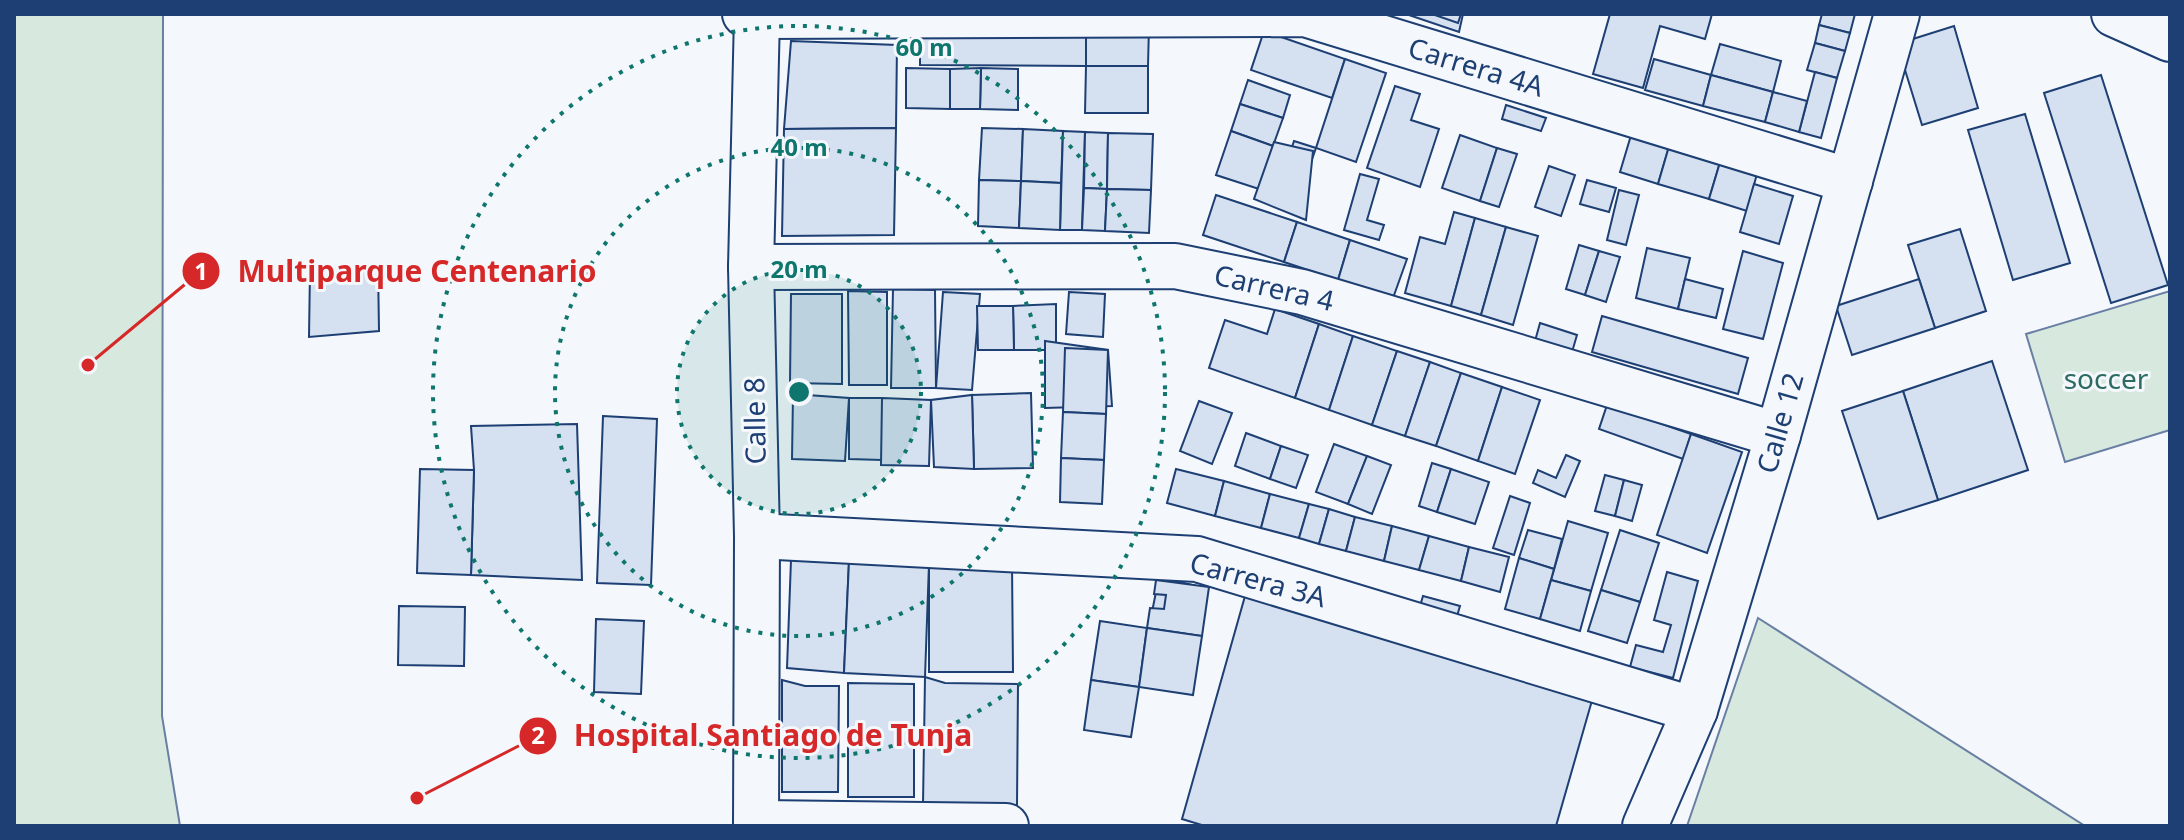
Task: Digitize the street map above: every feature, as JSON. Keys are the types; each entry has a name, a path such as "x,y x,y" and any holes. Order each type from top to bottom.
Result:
{"street":[{"name":"Carrera 4A","path":"754,15 1305,14 1850,181"},
{"name":"Calle 12","path":"1645,826 1695,710 1778,435 1897,14"},
{"path":"2114,14 2170,39"},
{"name":"Calle 8","path":"754,15 751,267 757,536 756,824"},
{"name":"Carrera 4","path":"751,267 1175,266 1302,292 1778,435"},
{"name":"Carrera 3A","path":"757,536 1197,559 1695,710"},
{"path":"756,824 1006,826"}],"green space":[{"path":"14,14 163,14 162,716 180,826 14,826"},
{"name":"soccer","path":"2170,291 2170,430 2065,462 2026,334"},
{"path":"1758,618 2085,826 1687,826"}],"building":[{"path":"1406,14 1463,14 1459,32"},
{"path":"1432,14 1461,14 1458,23"},
{"path":"1610,14 1712,14 1705,39 1660,26 1643,88 1593,74"},
{"path":"1822,14 1855,14 1850,33 1819,25"},
{"path":"1819,25 1850,33 1845,51 1815,43"},
{"path":"920,26 1086,26 1086,66 920,65"},
{"path":"1086,26 1149,26 1148,66 1086,66"},
{"path":"1954,26 1978,108 1922,125 1897,44"},
{"path":"1264,31 1345,59 1332,98 1251,70"},
{"path":"791,41 897,45 896,128 784,129"},
{"path":"1815,43 1845,51 1837,78 1807,70"},
{"path":"1720,44 1781,61 1773,92 1711,75"},
{"path":"1345,59 1386,73 1356,162 1316,148"},
{"path":"1654,59 1711,75 1703,106 1645,90"},
{"path":"1086,66 1148,66 1148,113 1085,113"},
{"path":"906,68 950,69 950,109 906,108"},
{"path":"981,68 1018,69 1018,110 980,109"},
{"path":"981,68 980,109 950,109 950,69"},
{"path":"1815,72 1837,78 1821,138 1799,132"},
{"path":"1711,75 1773,92 1765,122 1703,106"},
{"path":"2101,75 2168,285 2111,303 2044,93"},
{"path":"1248,80 1290,95 1283,118 1240,104"},
{"path":"1395,86 1420,94 1411,120 1439,129 1420,187 1367,168"},
{"path":"1773,92 1807,101 1799,132 1765,122"},
{"path":"1240,104 1283,118 1273,146 1231,131"},
{"path":"1506,105 1546,118 1541,131 1502,119"},
{"path":"2025,114 2070,263 2013,280 1968,130"},
{"path":"896,128 894,235 782,236 784,129"},
{"path":"982,128 1023,129 1021,181 979,180"},
{"path":"1023,129 1063,131 1061,183 1021,181"},
{"path":"1063,131 1085,132 1082,230 1060,230"},
{"path":"1231,131 1273,146 1259,189 1216,175"},
{"path":"1085,132 1108,133 1107,189 1084,188"},
{"path":"1632,132 1670,143 1658,184 1620,172"},
{"path":"1108,133 1153,134 1151,190 1107,189"},
{"path":"1460,135 1497,148 1480,201 1442,188"},
{"path":"1294,141 1316,148 1296,205 1275,198"},
{"path":"1274,142 1313,151 1306,220 1254,199"},
{"path":"1670,143 1721,159 1709,199 1658,184"},
{"path":"1497,148 1517,154 1499,207 1480,201"},
{"path":"1721,159 1758,170 1747,211 1709,199"},
{"path":"1549,166 1575,175 1561,216 1535,207"},
{"path":"1360,174 1379,179 1367,220 1384,225 1379,240 1344,230"},
{"path":"979,180 1021,181 1019,228 978,226"},
{"path":"1587,180 1616,188 1609,212 1580,204"},
{"path":"1021,181 1061,183 1060,230 1019,228"},
{"path":"1754,184 1793,196 1779,244 1740,232"},
{"path":"1084,188 1107,189 1105,231 1082,230"},
{"path":"1107,189 1151,190 1149,233 1105,231"},
{"path":"1619,190 1639,195 1626,245 1607,240"},
{"path":"1216,195 1297,222 1284,262 1203,235"},
{"path":"1454,212 1475,218 1451,306 1405,293 1420,237 1445,244"},
{"path":"1475,218 1506,227 1481,315 1451,306"},
{"path":"1297,222 1350,240 1338,280 1284,262"},
{"path":"1506,227 1538,236 1513,325 1481,315"},
{"path":"1960,229 1986,311 1935,328 1908,245"},
{"path":"1350,240 1407,259 1393,298 1338,280"},
{"path":"1579,245 1599,251 1585,295 1566,289"},
{"path":"1647,248 1690,258 1678,309 1636,298"},
{"path":"1599,251 1620,257 1606,302 1585,295"},
{"path":"1743,251 1783,263 1763,339 1723,329"},
{"path":"378,266 379,331 309,337 310,270"},
{"path":"1685,279 1723,289 1716,318 1678,309"},
{"path":"1919,279 1935,328 1852,355 1836,306"},
{"path":"893,289 935,290 936,388 891,388"},
{"path":"848,291 887,292 887,385 849,385"},
{"path":"943,292 980,294 972,390 936,388"},
{"path":"1069,292 1105,294 1103,337 1066,334"},
{"path":"791,294 842,294 842,384 790,383"},
{"path":"1056,304 1056,350 1014,350 1013,306"},
{"path":"977,306 1013,306 1014,350 978,350"},
{"path":"1275,309 1319,324 1295,398 1209,368 1225,320 1267,334"},
{"path":"1602,316 1748,358 1738,394 1592,352"},
{"path":"1540,323 1577,335 1572,352 1535,341"},
{"path":"1319,324 1353,336 1329,410 1295,398"},
{"path":"1353,336 1397,351 1372,425 1329,410"},
{"path":"1045,341 1108,350 1112,406 1045,408"},
{"path":"1065,348 1108,350 1106,414 1063,412"},
{"path":"1397,351 1430,362 1405,436 1372,425"},
{"path":"1992,361 2028,470 1938,500 1903,391"},
{"path":"1430,362 1461,373 1436,446 1405,436"},
{"path":"1461,373 1502,387 1478,461 1436,446"},
{"path":"1502,387 1540,400 1515,474 1478,461"},
{"path":"1903,391 1938,500 1878,519 1842,411"},
{"path":"1031,393 1033,468 974,469 972,395"},
{"path":"793,394 849,398 845,461 792,459"},
{"path":"972,395 974,469 934,467 931,400"},
{"path":"849,398 882,398 882,460 849,459"},
{"path":"882,398 931,400 929,466 881,465"},
{"path":"1199,401 1232,413 1212,464 1180,451"},
{"path":"1607,405 1691,434 1683,459 1599,429"},
{"path":"1063,412 1106,414 1104,460 1061,458"},
{"path":"603,416 657,419 651,585 597,583"},
{"path":"577,424 582,580 471,575 474,470 471,426"},
{"path":"1246,433 1281,446 1270,479 1235,466"},
{"path":"1691,434 1742,452 1707,553 1657,535"},
{"path":"1334,444 1367,456 1348,504 1316,492"},
{"path":"1281,446 1308,455 1296,488 1270,479"},
{"path":"1566,455 1580,461 1565,497 1533,483 1538,470 1556,478"},
{"path":"1367,456 1391,465 1372,514 1348,504"},
{"path":"1061,458 1104,460 1102,504 1060,502"},
{"path":"1432,463 1451,469 1437,512 1419,506"},
{"path":"420,469 474,470 471,575 417,573"},
{"path":"1176,469 1224,481 1215,516 1167,503"},
{"path":"1451,469 1489,482 1475,524 1437,512"},
{"path":"1605,475 1624,480 1615,516 1595,511"},
{"path":"1624,480 1642,485 1632,521 1615,516"},
{"path":"1224,481 1270,494 1261,528 1215,516"},
{"path":"1270,494 1309,504 1299,538 1261,528"},
{"path":"1510,496 1530,503 1514,555 1493,548"},
{"path":"1309,504 1329,509 1319,544 1299,538"},
{"path":"1329,509 1355,517 1346,551 1319,544"},
{"path":"1355,517 1392,526 1384,561 1346,551"},
{"path":"1568,521 1608,533 1591,591 1551,580"},
{"path":"1392,526 1429,536 1419,570 1384,561"},
{"path":"1528,530 1562,539 1554,569 1519,558"},
{"path":"1620,530 1659,543 1640,602 1601,590"},
{"path":"1429,536 1469,547 1461,581 1419,570"},
{"path":"1469,547 1509,557 1500,592 1461,581"},
{"path":"1519,558 1554,569 1540,619 1505,609"},
{"path":"791,560 849,561 844,673 787,668"},
{"path":"849,561 929,564 925,677 844,673"},
{"path":"929,564 1012,564 1013,672 929,672"},
{"path":"1667,572 1698,581 1673,678 1630,667 1636,645 1663,652 1671,625 1654,620"},
{"path":"1159,577 1205,588 1197,636 1149,627"},
{"path":"1156,580 1209,587 1202,636 1147,628 1150,608 1164,609 1166,595 1154,594"},
{"path":"1551,580 1591,591 1580,631 1540,619"},
{"path":"1247,589 1595,690 1556,826 1205,826 1182,819"},
{"path":"1601,590 1640,602 1627,643 1588,631"},
{"path":"1423,596 1460,606 1455,623 1418,613"},
{"path":"399,606 465,607 464,666 398,665"},
{"path":"596,619 644,621 641,694 594,692"},
{"path":"1100,621 1147,628 1139,687 1091,680"},
{"path":"1147,628 1202,636 1193,695 1139,687"},
{"path":"925,677 945,683 1018,684 1017,805 923,804"},
{"path":"782,680 805,686 839,686 838,792 782,792"},
{"path":"1091,680 1139,687 1131,737 1084,730"},
{"path":"848,683 914,684 914,797 848,797"}],"place":[{"name":"Multiparque Centenario","path":"88,365"},
{"name":"Hospital Santiago de Tunja","path":"417,798"}]}
